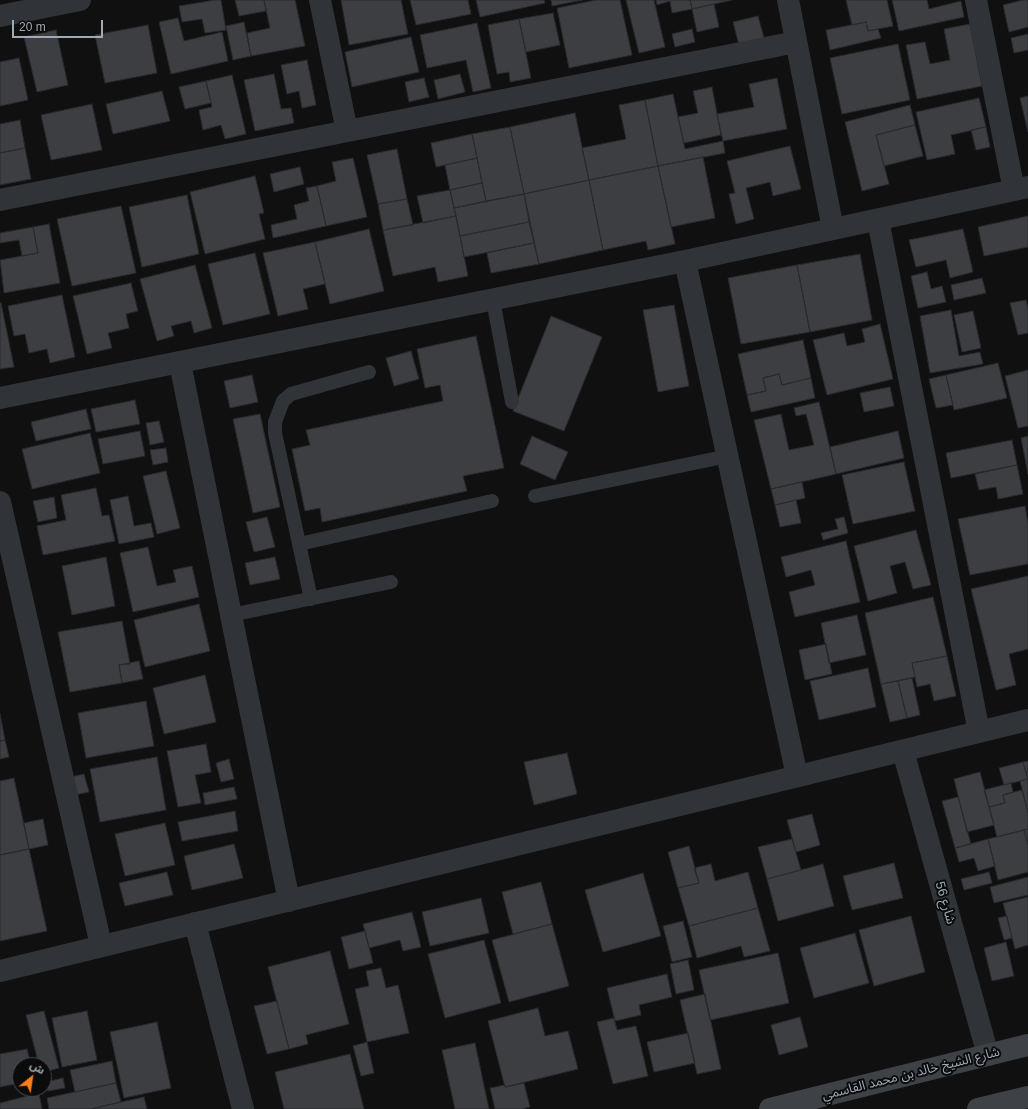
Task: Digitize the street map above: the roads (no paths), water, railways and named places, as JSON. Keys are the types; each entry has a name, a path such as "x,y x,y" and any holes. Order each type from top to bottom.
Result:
{"main road":[{"name":"شارع الشيخ خالد بن محمد القاسمي","path":"770,1109 1028,1044"},
{"path":"978,1109 1028,1097"}],"street":[{"path":"0,16 80,0"},
{"path":"320,0 347,131"},
{"path":"788,0 832,229"},
{"path":"0,398 685,261 1021,188 976,0"},
{"path":"0,200 796,42"},
{"path":"878,220 978,732"},
{"path":"685,261 797,776"},
{"path":"180,363 288,901"},
{"path":"0,502 101,945"},
{"path":"0,971 101,945 288,901 1028,720"},
{"name":"شارع 56","path":"903,751 988,1055"},
{"path":"195,923 243,1109"}],"lane":[{"path":"493,300 512,402"},
{"path":"311,599 274,433 275,422 278,411 283,402 291,394 369,372"},
{"path":"535,496 728,456"},
{"path":"299,544 492,501"},
{"path":"231,616 390,582"}]}
